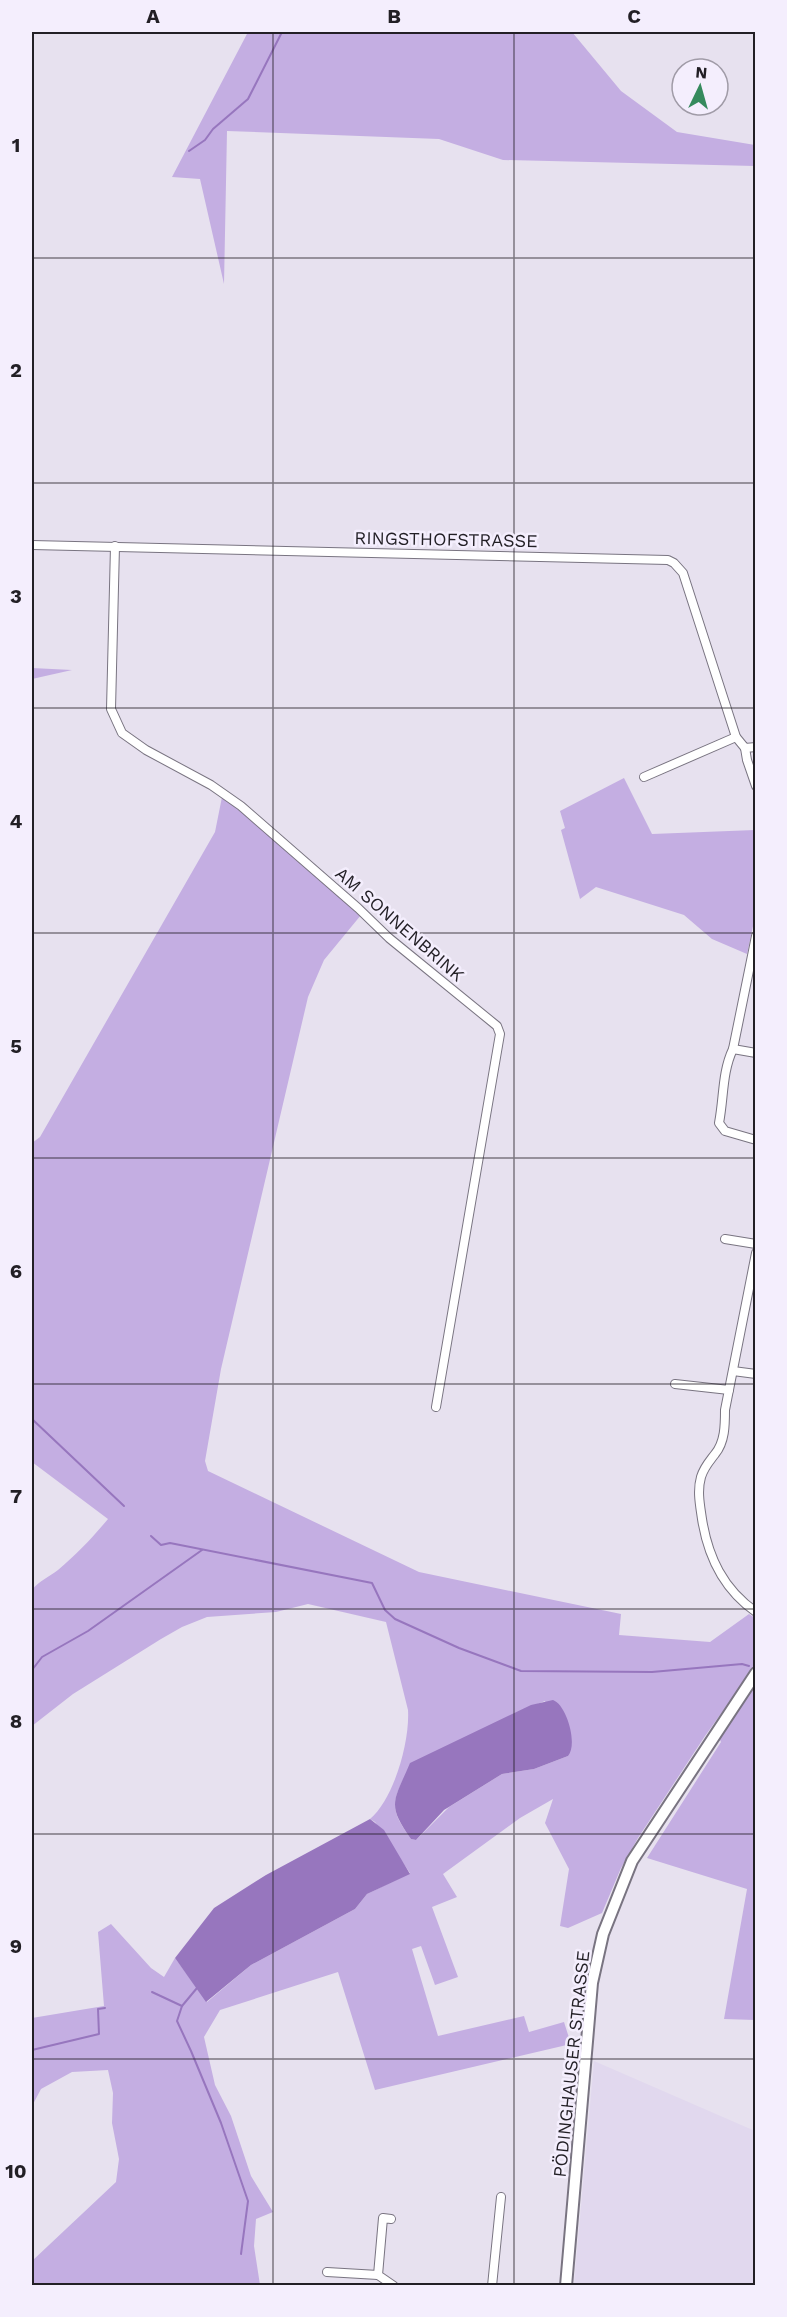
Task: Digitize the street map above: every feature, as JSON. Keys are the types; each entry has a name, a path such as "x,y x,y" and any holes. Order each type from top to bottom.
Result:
{"main road":[{"name":"PÖDINGHAUSER STRASSE","path":"566,2286 592,1983 603,1934 625,1875 642,1842 756,1673"}],"street":[{"name":"RINGSTHOFSTRASSE","path":"32,545 668,560 683,573 736,736 745,748"},
{"name":"AM SONNENBRINK","path":"115,546 111,709 122,733 146,750 211,785 241,806 378,927 497,1026 500,1034 436,1407"},
{"path":"644,777 736,736"},
{"path":"756,747 745,748 756,786"},
{"path":"756,936 752,976 722,1087 724,1098 719,1123 725,1131 756,1140"},
{"path":"733,1048 756,1053"},
{"path":"725,1239 756,1244"},
{"path":"756,1253 725,1410 725,1430 717,1453 704,1469 699,1491 707,1548 720,1576 742,1602 756,1611"},
{"path":"733,1371 756,1374"},
{"path":"675,1384 729,1389"},
{"path":"492,2286 501,2197"},
{"path":"378,2275 383,2218 392,2219"},
{"path":"327,2272 378,2275 394,2286"}],"shaded area":[{"path":"248,32 572,32 621,91 677,132 755,145 755,166 503,160 439,139 227,131 224,284 200,179 172,177"},
{"path":"32,668 72,670 32,679"},
{"path":"624,778 652,834 755,830 755,917 747,954 712,939 684,915 596,887 580,899 561,830 565,828 560,811"},
{"path":"222,797 241,808 361,915 324,960 308,997 221,1369 205,1461 208,1471 419,1572 621,1614 619,1635 710,1642 749,1614 755,1618 755,1666 705,1736 638,1838 621,1868 602,1913 568,1928 560,1926 569,1869 545,1823 553,1799 520,1818 443,1874 457,1897 432,1907 458,1977 435,1985 421,1946 412,1949 438,2036 524,2016 529,2032 564,2022 571,2044 375,2090 338,1972 220,2010 204,2037 215,2085 231,2116 251,2176 273,2212 256,2219 254,2246 260,2285 32,2285 32,2261 116,2182 119,2159 112,2123 113,2093 108,2070 72,2072 41,2089 32,2106 32,2018 104,2006 98,1932 111,1924 151,1968 164,1977 175,1958 207,2002 251,1965 355,1909 367,1894 410,1873 375,1822 370,1819 386,1798 399,1769 408,1723 408,1710 386,1622 308,1604 276,1612 207,1617 161,1639 73,1694 32,1726 32,1590 71,1558 108,1519 32,1462 32,1143 40,1137 215,832","holes":["545,1701 568,1756 534,1769 502,1774 449,1807 416,1840 411,1839 398,1817 395,1804 403,1780 515,1713"]},
{"path":"755,1682 755,2020 724,2019 747,1889 647,1858 721,1742 719,1738"},
{"path":"553,1700 563,1709 570,1726 572,1743 568,1756 534,1769 502,1774 444,1810 416,1840 411,1839 395,1810 397,1795 410,1763 531,1705"},
{"path":"370,1819 384,1830 410,1874 367,1894 355,1909 251,1965 206,2002 175,1958 214,1908 266,1875"},
{"path":"594,2061 755,2131 755,2285 574,2285"}],"waterway":[{"path":"189,151 205,140 213,129 248,99 282,32"},
{"path":"32,1419 124,1506"},
{"path":"151,1536 161,1545 170,1543 372,1583 385,1610 395,1619 459,1648 521,1671 652,1672 742,1664 749,1666"},
{"path":"32,1670 42,1657 88,1631 202,1550"},
{"path":"152,1992 182,2006 197,1988"},
{"path":"182,2006 177,2021 221,2123 248,2201 241,2254"},
{"path":"32,2050 99,2034 98,2009 105,2008"}]}
